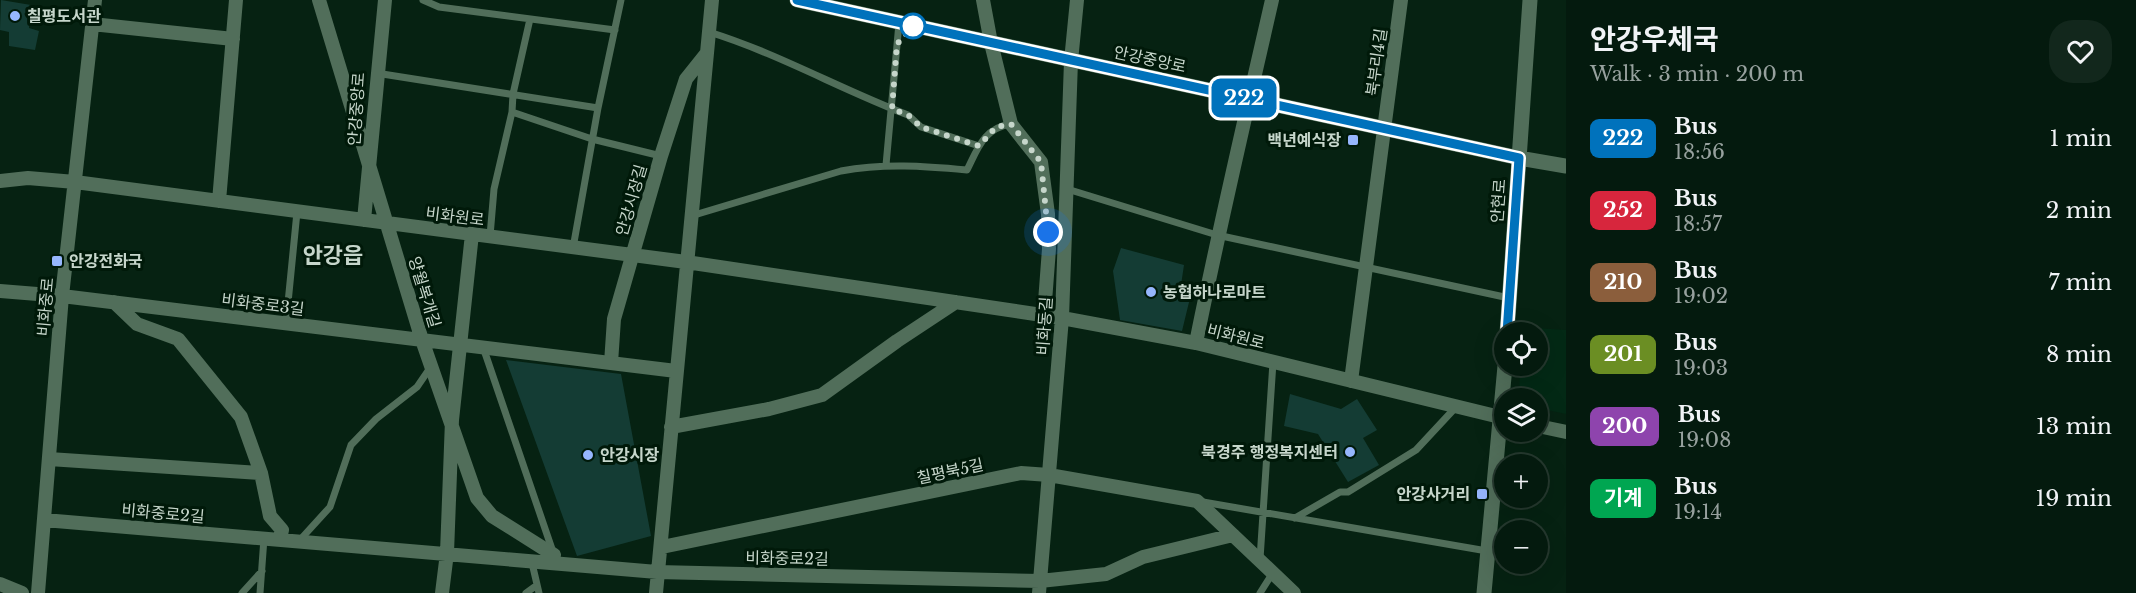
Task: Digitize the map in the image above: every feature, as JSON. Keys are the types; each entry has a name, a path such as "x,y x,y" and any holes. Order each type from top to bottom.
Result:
{"main road":[{"name":"안강중앙로","path":"797,0 1384,129 1566,166"},
{"name":"안현로","path":"1508,322 1530,0"},
{"path":"1484,593 1500,442"}],"street":[{"name":"비화중로","path":"38,593 62,296 95,0"},
{"path":"219,201 236,0"},
{"name":"양월복개길","path":"319,0 422,340 452,420 477,498 492,516 557,560"},
{"name":"안강중앙로","path":"364,220 376,73 385,0"},
{"name":"안강시장길","path":"686,262 712,0"},
{"path":"983,0 1011,124 1041,162 1048,214 1049,249 1044,315"},
{"name":"비화동길","path":"1040,587 1062,318 1071,61 1077,0"},
{"path":"1196,343 1217,235 1251,100 1272,0"},
{"name":"북부리4길","path":"1384,129 1401,0"},
{"path":"92,24 233,39"},
{"name":"안강시장길","path":"611,363 614,319 661,156 686,80 706,54"},
{"path":"1351,381 1384,129"},
{"name":"비화원로","path":"0,181 28,178 75,182 686,262 1044,315 1196,343 1494,416"},
{"path":"442,593 447,553 452,420 472,234"},
{"path":"656,593 662,547 686,262"},
{"name":"비화중로3길","path":"0,291 114,302 676,371"},
{"path":"114,302 137,324 178,339 241,417 261,473 270,516 282,530 280,539"},
{"path":"671,427 769,409 822,395 897,340 956,302"},
{"path":"1548,428 1566,432"},
{"path":"49,459 261,473"},
{"name":"칠평북5길","path":"662,547 1021,473 1049,475 1197,501"},
{"path":"1197,501 1294,593"},
{"name":"비화중로2길","path":"44,520 447,553 532,563 557,560 657,572 1040,587"},
{"path":"1040,587 1106,574 1143,557 1233,535"},
{"path":"0,584 22,593"}],"lane":[{"path":"423,0 439,7 615,30"},
{"path":"573,248 598,108 621,0"},
{"path":"489,237 494,189 530,19"},
{"path":"886,165 899,23"},
{"path":"709,32 757,47 795,67 908,115 921,127 979,146"},
{"path":"376,73 598,108"},
{"path":"512,112 592,139 661,156"},
{"path":"691,216 775,193 841,171 908,164 968,170 979,146 996,127 1011,124"},
{"path":"1067,189 1217,235 1509,298"},
{"path":"286,323 297,212"},
{"path":"483,347 557,560"},
{"path":"1260,562 1265,513 1273,362"},
{"path":"299,541 330,507 351,445 376,419 417,387 432,366"},
{"path":"1295,518 1340,492 1348,492 1416,450 1456,406"},
{"path":"1197,501 1488,551"},
{"path":"260,593 264,538"},
{"path":"532,563 539,593"},
{"path":"242,593 262,571"},
{"path":"1260,593 1272,574"},
{"path":"526,593 537,585"}],"shaded area":[{"path":"1548,329 1566,330 1566,414 1548,410 1548,388 1519,388 1520,376 1548,376"}],"building":[{"name":"칠평도서관","path":"1,0 31,5 29,28 39,31 35,50 9,46 9,32 0,30"},
{"name":"농협하나로마트","path":"1121,248 1184,265 1181,285 1190,298 1182,331 1120,320 1113,271"},
{"name":"안강시장","path":"506,360 621,374 651,536 577,556"},
{"name":"북경주 행정복지센터","path":"1290,394 1341,409 1357,399 1377,430 1363,438 1379,465 1348,482 1318,434 1284,426"}],"bus line":[{"name":"222","path":"797,0 1519,158 1508,322"}],"place":[{"name":"칠평도서관","path":"15,16"},
{"name":"백년예식장","path":"1353,140"},
{"name":"안강전화국","path":"57,261"},
{"name":"농협하나로마트","path":"1151,292"},
{"name":"북경주 행정복지센터","path":"1350,452"},
{"name":"안강시장","path":"588,455"},
{"name":"안강사거리","path":"1482,494"}],"district":[{"name":"안강읍","path":"333,255"}],"route":[{"path":"913,26 897,44 892,109 908,115 921,127 979,146 996,127 1011,124 1041,162 1048,232"}]}
